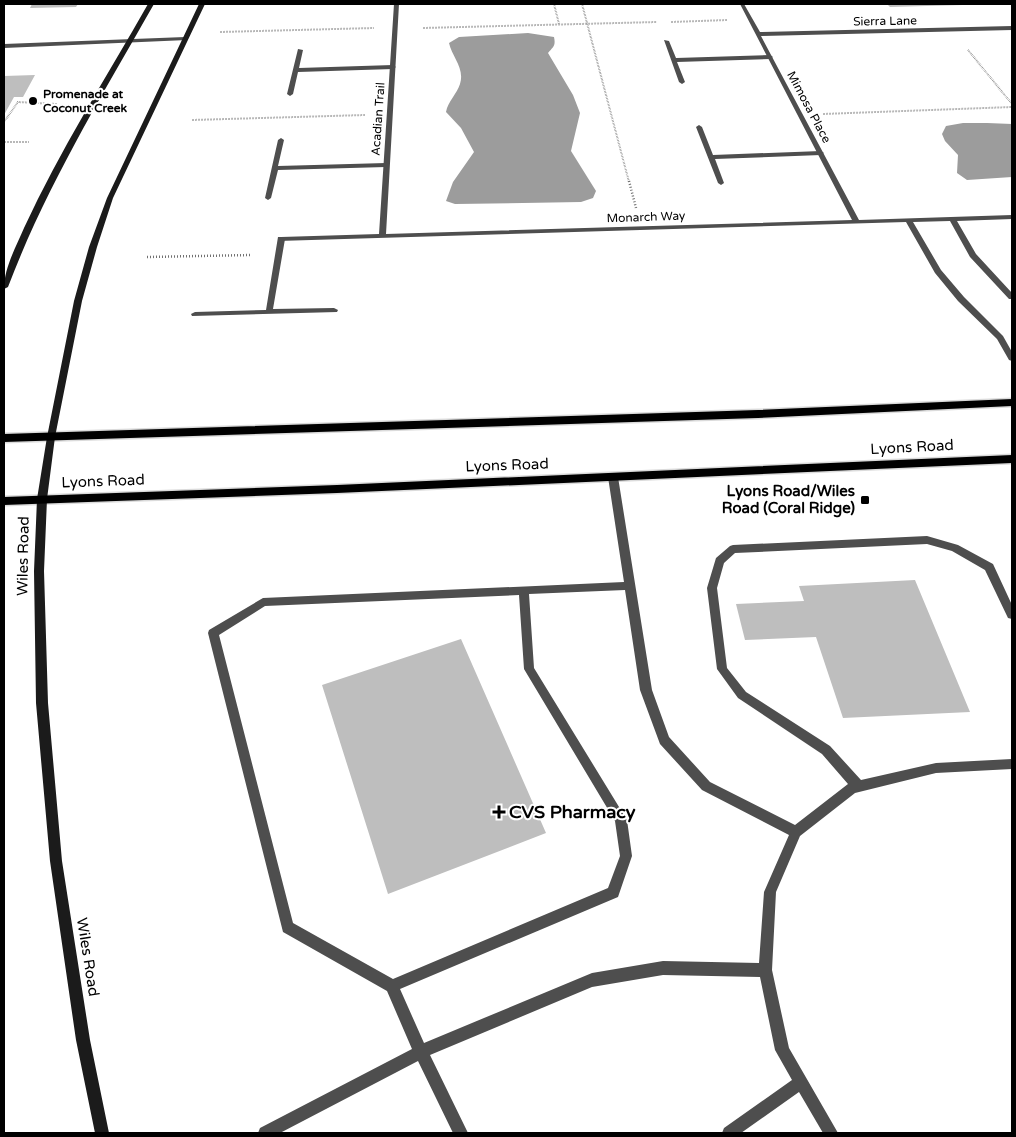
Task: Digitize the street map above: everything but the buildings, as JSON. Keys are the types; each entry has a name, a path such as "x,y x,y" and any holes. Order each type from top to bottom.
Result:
{"main road":[{"path":"4,287 34,212 58,164 151,4"},
{"name":"Wiles Road","path":"102,1133 83,1040 56,861 42,703 38,571 42,499 51,437 78,301 110,198 202,4"},
{"path":"4,438 728,415 1012,402"},
{"name":"Lyons Road","path":"4,501 1012,459"}],"street":[{"name":"Acadian Trail","path":"382,236 396,4"},
{"name":"Mimosa Place","path":"742,4 857,222"},
{"name":"Sierra Lane","path":"758,34 1012,28"},
{"path":"4,46 185,39"},
{"path":"666,41 682,82"},
{"path":"290,94 300,50"},
{"path":"673,60 770,57"},
{"path":"296,70 393,67"},
{"path":"699,127 721,183"},
{"path":"268,198 281,140"},
{"path":"711,157 821,153"},
{"path":"274,168 386,165"},
{"name":"Monarch Way","path":"269,312 281,239 1012,217"},
{"path":"952,219 973,255 1012,298"},
{"path":"908,220 938,271 961,299 1000,338 1012,358"},
{"path":"195,314 334,310"},
{"path":"613,477 646,690 664,740 706,786 796,832"},
{"path":"858,786 826,750 742,695 722,669 712,588 720,561 733,549 927,540 955,548 989,567 1012,614"},
{"path":"461,1133 421,1052 392,986 288,927 213,633 263,602 630,586"},
{"path":"392,986 613,892 626,856 621,820 528,669 524,590"},
{"path":"832,1133 782,1050 765,970 770,892 796,832 852,788 858,786 936,768 1012,764"},
{"path":"265,1133 421,1052 592,980 663,968 765,970"},
{"path":"729,1133 801,1082"}],"path":[{"path":"554,4 559,24"},
{"path":"582,4 637,214"},
{"path":"423,28 729,20"},
{"path":"964,45 1012,105"},
{"path":"4,122 18,102 57,104"},
{"path":"821,114 1012,105"},
{"path":"192,120 365,115"},
{"path":"4,142 30,142"},
{"path":"147,257 251,254"}],"shaded area":[{"path":"528,33 554,37 553,48 548,53 573,95 580,113 571,151 596,191 593,198 581,202 455,204 446,201 453,182 474,152 461,128 446,112 459,88 461,78 460,68 449,43 459,37"},
{"path":"963,123 1012,124 1012,177 967,180 957,173 958,155 945,141 942,134 946,126"}],"place":[{"name":"Promenade at Coconut Creek","path":"33,101"},
{"name":"Lyons Road/Wiles Road (Coral Ridge)","path":"865,500"},
{"name":"CVS Pharmacy","path":"499,812"}]}
